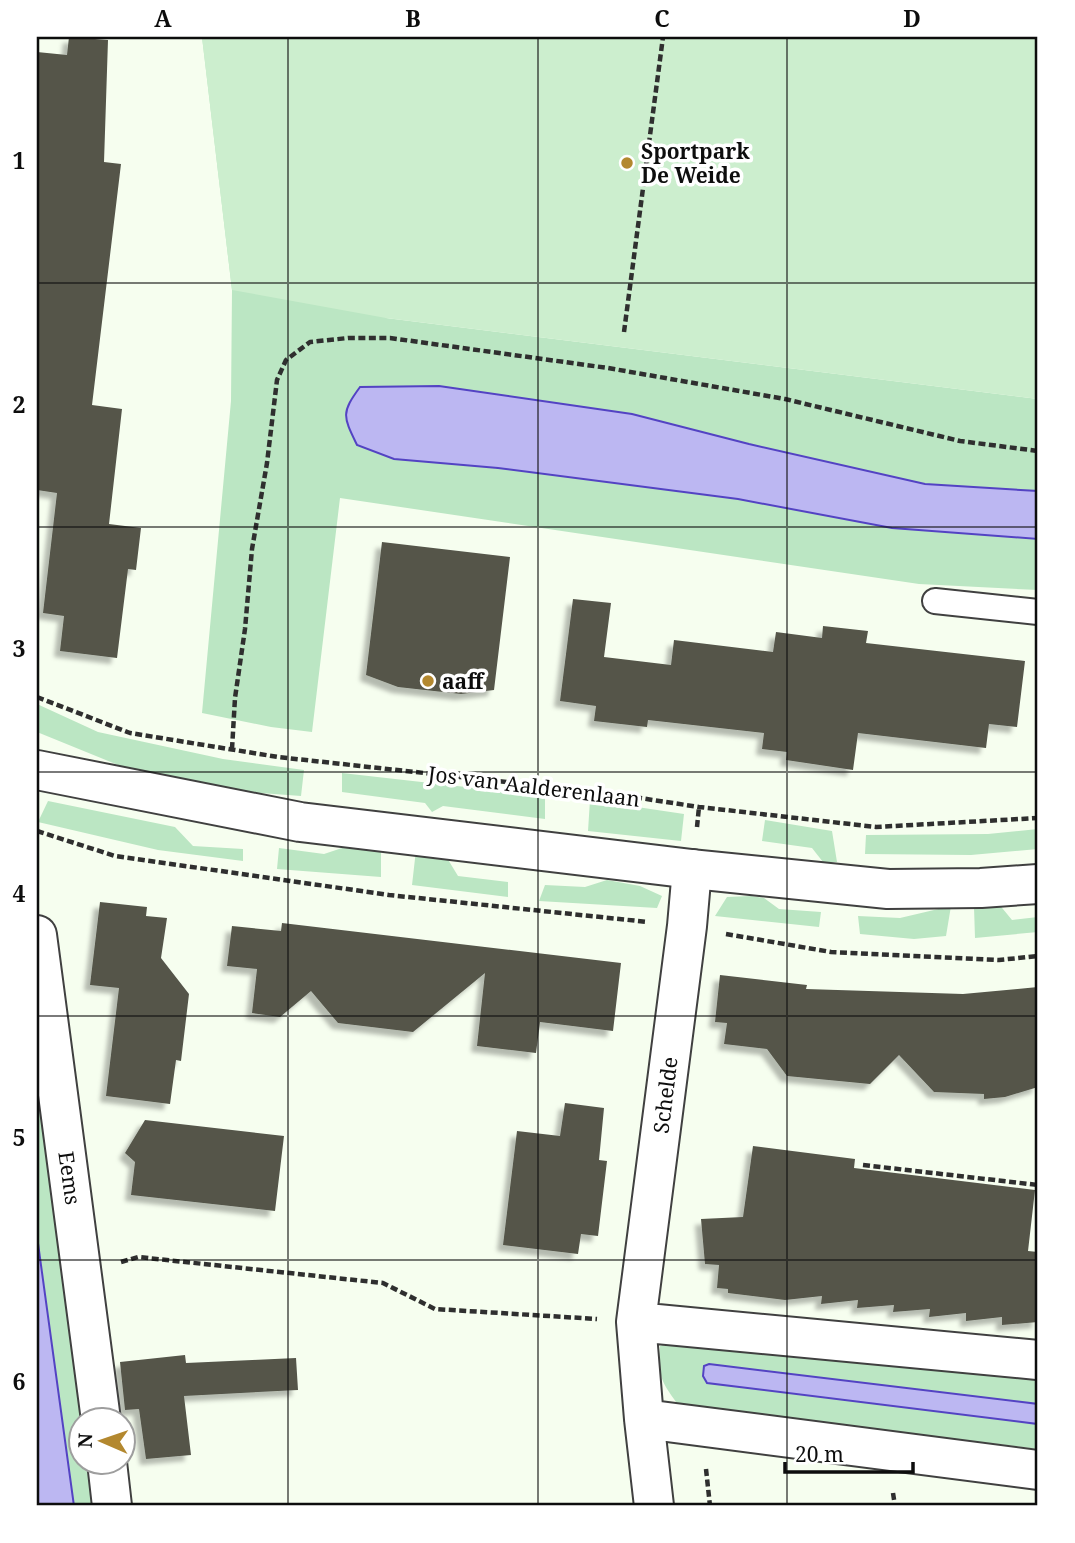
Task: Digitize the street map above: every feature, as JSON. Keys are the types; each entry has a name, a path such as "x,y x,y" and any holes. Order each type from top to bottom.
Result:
{"street":[{"path":"37,770 300,822 692,869 888,889 1038,884"},
{"name":"Schelde","path":"654,1506 636,1322 692,869"},
{"name":"Eems","path":"37,935 99,1406"},
{"path":"636,1322 1038,1360"},
{"path":"644,1419 1038,1470"},
{"path":"109,1476 112,1506"}],"lane":[{"path":"935,601 1038,612"}],"path":[{"path":"624,332 663,37"},
{"path":"232,748 252,548 267,463 277,380 286,360 310,342 390,338 608,368 785,399 960,441 1038,452"},
{"name":"Jos van Aalderenlaan","path":"37,697 130,733 278,757 593,791 699,807 876,827 1038,818"},
{"path":"37,831 128,858 389,895 687,926 831,952 999,960 1038,956"},
{"path":"863,1165 1038,1185"},
{"path":"83,1273 138,1257 383,1283 435,1309 636,1322"}],"green space":[{"path":"202,37 386,318 1038,399 1038,491 925,484 632,414 439,386 394,459 498,468 738,499 892,528 1038,539 1038,590 919,584 340,498 312,732 202,713 231,401 232,290"},
{"name":"Sportpark De Weide","path":"202,37 1038,37 1038,399 386,318 232,290"},
{"path":"37,704 98,732 223,759 304,770 301,796 192,788 123,767 37,732"},
{"path":"342,773 545,796 545,819 443,806 432,812 425,803 342,792"},
{"path":"590,800 684,814 681,841 588,831"},
{"path":"48,801 175,827 193,846 243,849 243,861 158,850 38,822"},
{"path":"765,820 832,831 837,862 823,862 812,848 762,841"},
{"path":"1038,829 1038,849 971,855 865,854 866,835 988,834"},
{"path":"345,847 381,852 381,877 277,869 279,848 324,854"},
{"path":"416,850 444,853 458,876 508,882 508,897 412,885"},
{"path":"607,880 640,886 662,896 657,908 539,901 545,885 585,887"},
{"path":"727,897 764,898 779,909 821,912 819,927 715,916"},
{"path":"998,903 1012,920 1038,917 1038,932 975,938 974,907"},
{"path":"951,906 946,936 914,939 860,934 858,916 900,918"},
{"path":"37,1037 89,1406 66,1406 66,1447 37,1232"},
{"path":"681,1337 1038,1376 1038,1404 709,1364 703,1376 707,1383 1038,1424 1038,1449 679,1406 662,1379 660,1346"},
{"path":"70,1476 99,1476 103,1506 74,1506"}],"shaded area":[{"path":"439,386 632,414 925,484 1038,491 1038,539 892,528 738,499 498,468 394,459 357,445 346,415 360,387"},
{"path":"37,1236 66,1448 66,1476 70,1476 74,1506 37,1506"},
{"path":"709,1364 1038,1404 1038,1424 707,1383 703,1376 704,1366"}],"building":[{"path":"69,37 108,40 104,162 121,164 92,405 122,409 109,524 141,528 136,570 128,569 117,658 60,651 64,616 43,613 57,493 37,490 37,52 67,55"},
{"path":"382,542 510,557 494,690 461,694 398,687 366,675"},
{"path":"573,599 611,603 604,657 671,665 674,640 773,652 776,632 822,638 823,626 868,631 866,643 1025,661 1017,727 989,724 986,748 858,733 853,770 786,760 787,752 762,749 764,733 648,720 647,727 594,721 596,706 560,701"},
{"path":"100,902 147,907 146,916 167,918 161,958 189,994 181,1061 176,1060 170,1104 106,1096 119,988 90,985"},
{"path":"282,923 621,963 613,1031 540,1022 536,1053 477,1046 485,973 413,1032 338,1023 311,991 280,1017 252,1013 257,969 227,966 232,926 281,931"},
{"path":"720,975 807,985 806,989 963,994 1038,987 1038,1087 1005,1097 984,1099 984,1094 934,1092 899,1055 870,1084 787,1076 767,1049 724,1044 727,1023 715,1022"},
{"path":"565,1103 604,1108 599,1160 607,1161 598,1236 581,1234 578,1254 503,1245 517,1131 560,1136"},
{"path":"145,1120 284,1136 275,1211 131,1195 135,1162 125,1153"},
{"path":"753,1146 855,1159 854,1168 1035,1190 1028,1251 1038,1252 1038,1322 1002,1325 1002,1317 966,1321 966,1313 929,1317 930,1309 893,1312 894,1305 857,1308 858,1300 821,1304 822,1296 785,1300 728,1293 728,1289 717,1288 719,1265 705,1264 701,1219 743,1217"},
{"path":"185,1355 186,1363 296,1358 298,1390 184,1396 191,1455 146,1459 139,1409 136,1409 136,1406 125,1406 120,1362"}],"place":[{"name":"Sportpark De Weide","path":"627,163"},
{"name":"aaff","path":"428,681"}]}
